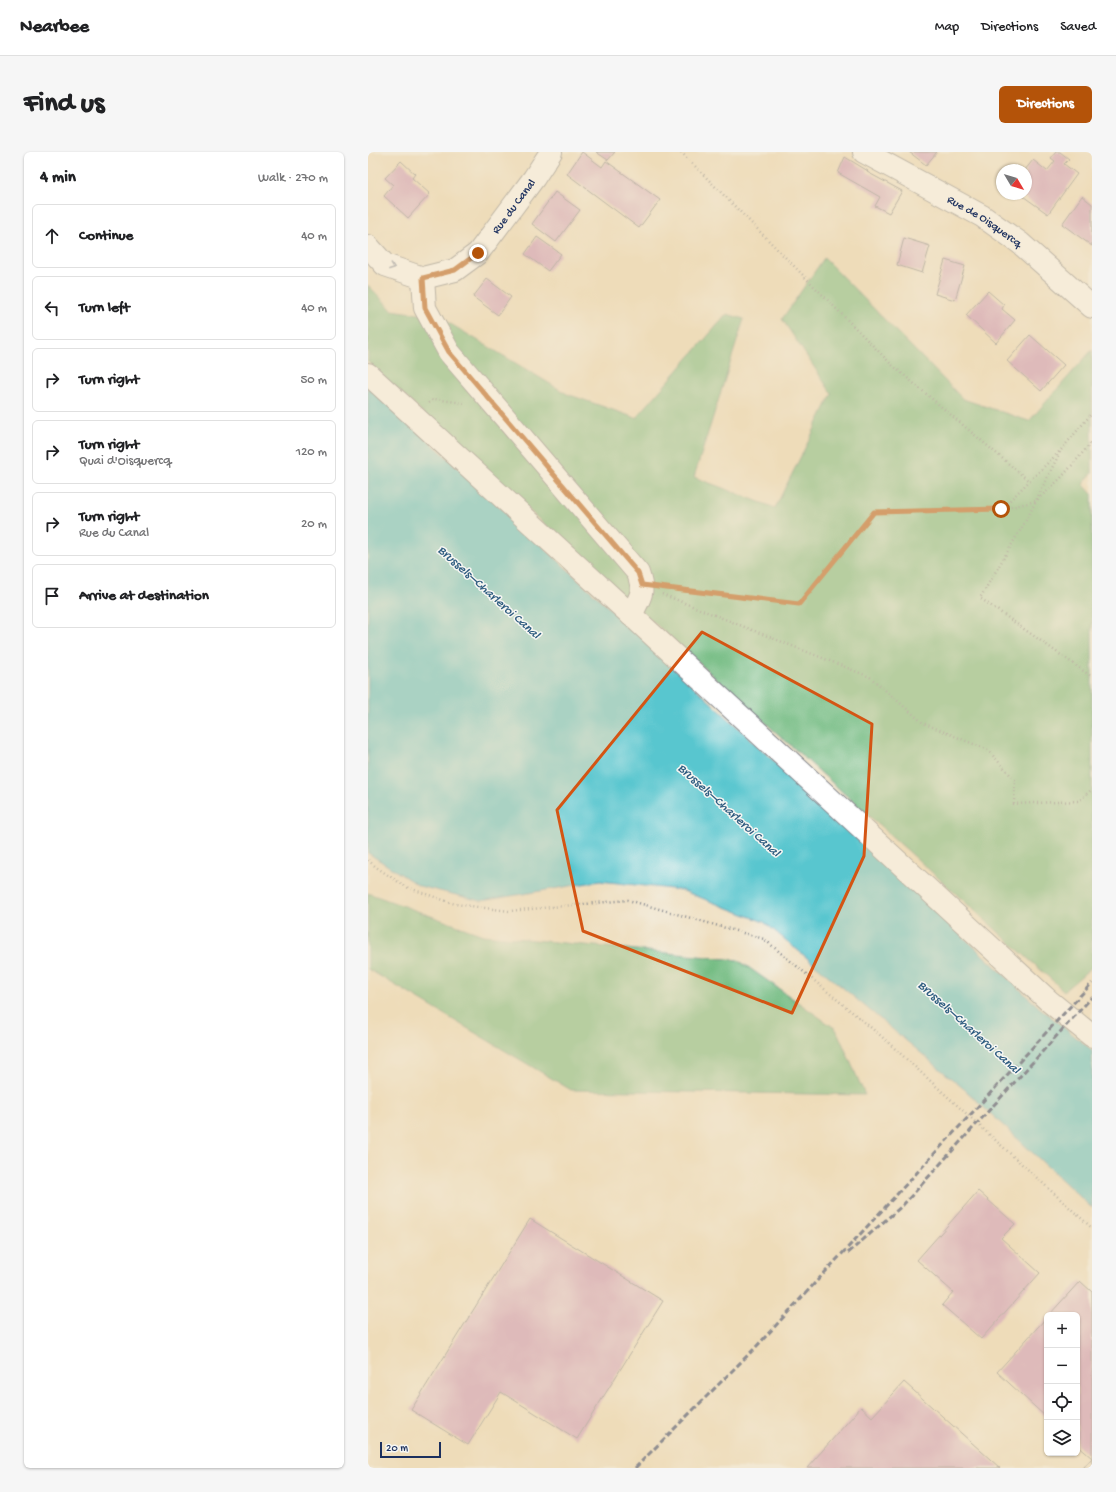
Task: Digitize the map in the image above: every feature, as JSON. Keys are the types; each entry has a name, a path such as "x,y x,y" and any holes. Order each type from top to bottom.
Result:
{"street":[{"name":"Rue du Canal","path":"423,278 455,270 478,253 534,178 551,152"},
{"name":"Rue de Oisquercq","path":"864,152 982,216 1020,243 1092,307"},
{"path":"368,246 386,265 423,278 425,308 449,352 499,408 638,573 642,585 642,593 632,614"},
{"path":"368,374 632,614 1049,1001 1092,1036"}],"path":[{"path":"681,152 892,365 1029,481"},
{"path":"415,418 434,399 499,408"},
{"path":"1001,509 1061,450 1092,413"},
{"path":"642,585 799,604 874,512 1001,509 1036,501 1061,478 1092,442"},
{"path":"1061,450 1036,501 980,598 1092,677"},
{"path":"642,585 870,677 923,723 988,750 1015,780 1014,804 1079,801 1092,789"},
{"path":"368,860 406,887 454,904 509,911 628,900 764,939 881,1036 1092,1228"}],"highlighted area":[{"path":"702,632 872,724 864,856 792,1013 583,931 557,810"}],"green space":[{"path":"824,258 963,399 1029,421 1092,350 1092,473 1083,484 1092,494 1092,967 1064,991 483,469 368,362 368,285 392,310 439,317 567,394 636,418 727,314 744,319 694,477 775,508 832,394 782,319"},
{"path":"368,893 483,935 738,960 836,1029 865,1095 571,1090 368,969"}],"water":[{"name":"Brussels–Charleroi Canal","path":"368,384 1040,1008 1092,1050 1092,1208 964,1089 764,922 681,890 600,881 481,901 419,886 368,853"}],"building":[{"path":"582,152 602,167 606,161 660,200 639,228 567,174"},
{"path":"596,152 615,152 608,160"},
{"path":"909,152 937,152 926,165"},
{"path":"1056,152 1060,152 1069,159 1064,164 1077,174 1048,214 1028,200 1032,200 1032,164 1030,164 1033,160 1047,171 1055,161 1051,158"},
{"path":"845,157 868,171 867,172 902,191 889,213 875,206 880,197 838,173"},
{"path":"401,161 415,174 412,178 430,194 408,218 384,196 393,185 385,178"},
{"path":"555,192 580,210 556,242 532,224"},
{"path":"1082,196 1092,204 1092,246 1062,224"},
{"path":"537,237 561,254 548,271 525,254"},
{"path":"904,238 930,246 922,273 897,265"},
{"path":"945,260 965,266 955,300 935,294"},
{"path":"487,279 511,297 498,315 473,297"},
{"path":"988,291 1004,305 1002,309 1015,320 996,343 966,315"},
{"path":"1030,335 1064,365 1041,391 1007,361"},
{"path":"978,1191 1015,1224 1001,1238 1040,1273 981,1339 942,1305 953,1292 917,1260"},
{"path":"530,1219 663,1301 577,1439 501,1392 468,1445 411,1410"},
{"path":"1080,1281 1092,1292 1092,1458 1080,1448 1080,1312 1052,1312"},
{"path":"1044,1320 1044,1415 997,1372"},
{"path":"904,1382 1000,1468 807,1468 861,1407 872,1417"},
{"path":"1092,1458 1092,1468 1083,1468"}],"railway":[{"path":"635,1468 755,1348 1092,983"},
{"path":"848,1253 903,1205 1092,997"}],"route":[{"path":"478,253 455,270 423,278 425,308 449,352 499,408 638,573 642,585 799,604 874,512 1001,509"}]}
